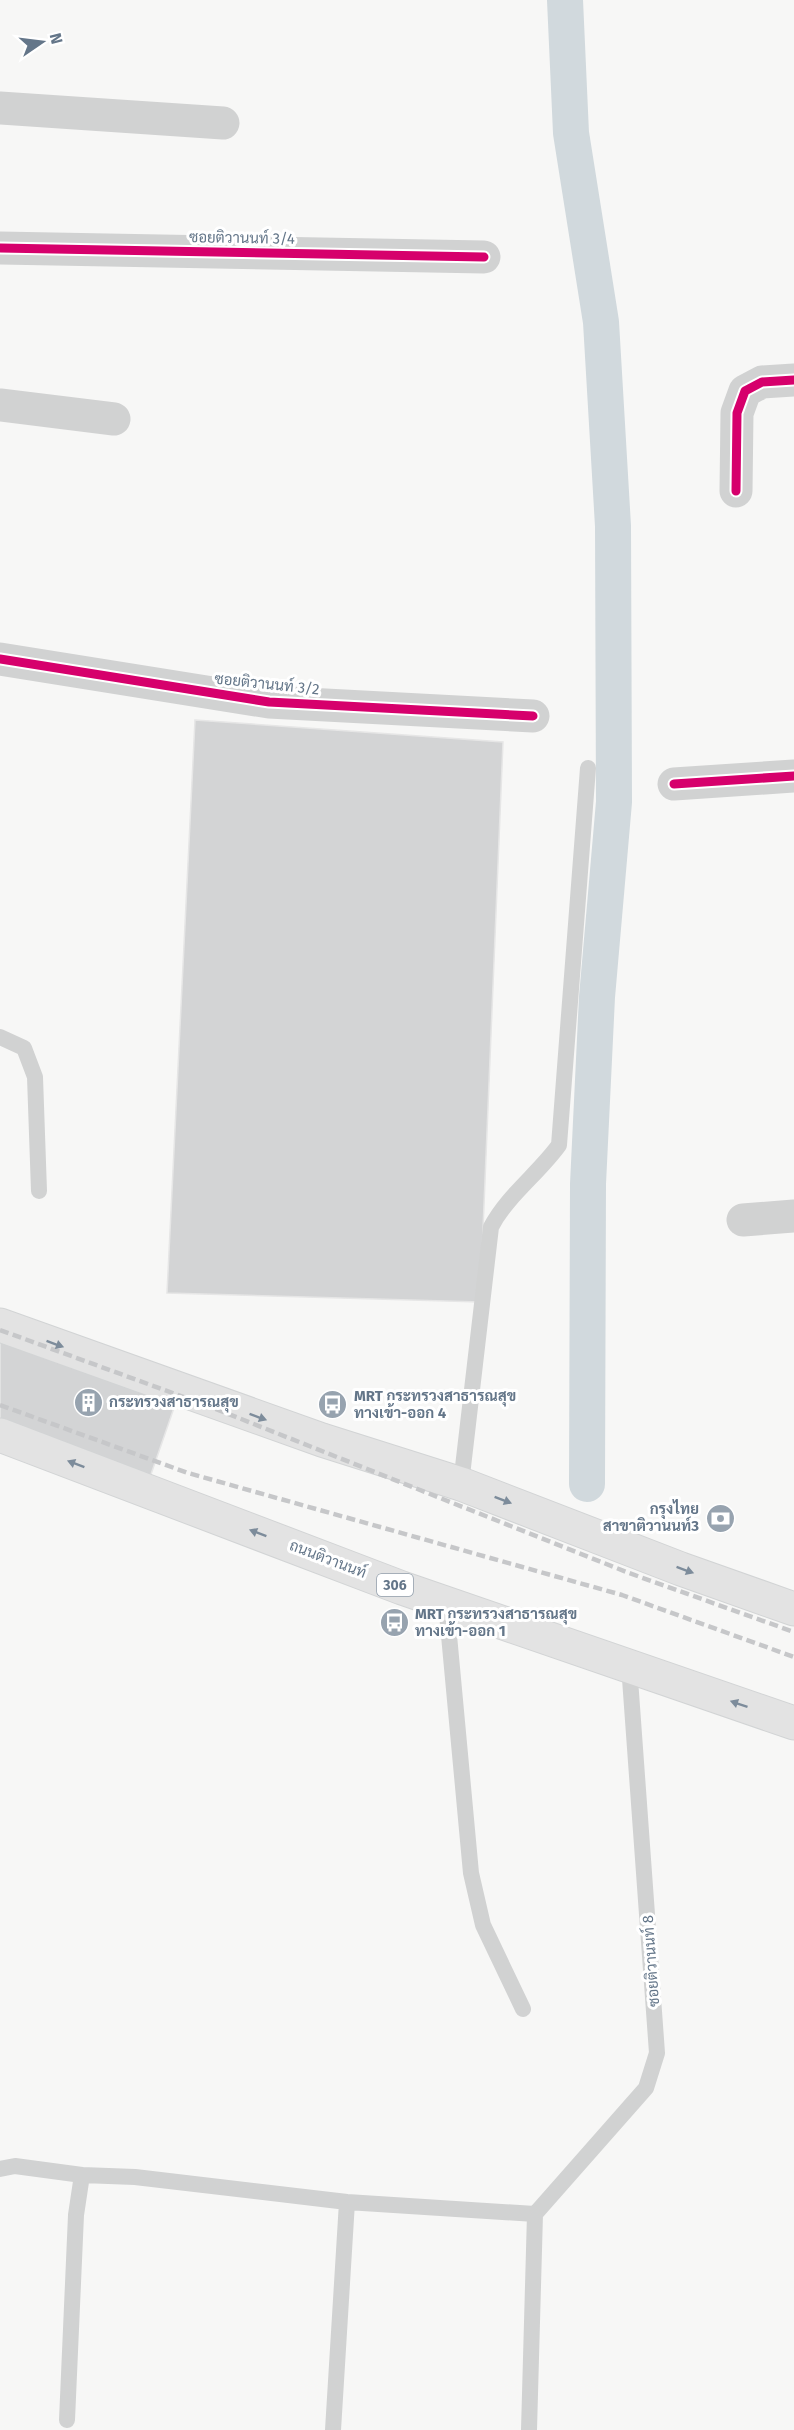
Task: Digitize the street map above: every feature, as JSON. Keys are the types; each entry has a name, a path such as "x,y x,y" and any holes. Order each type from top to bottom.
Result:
{"main road":[{"path":"0,1324 322,1440 461,1484 681,1569 794,1609"},
{"name":"ถนนติวานนท์","path":"0,1435 446,1603 794,1723"}],"street":[{"path":"0,108 223,123"},
{"name":"ซอยติวานนท์ 3/4","path":"0,248 484,257"},
{"path":"736,491 737,413 745,391 762,382 794,380"},
{"path":"0,405 114,419"},
{"name":"ซอยติวานนท์ 3/2","path":"0,659 269,702 533,716"},
{"path":"674,784 794,776"},
{"path":"743,1220 794,1216"}],"lane":[{"path":"461,1484 491,1227 498,1215 545,1165 559,1145 588,768"},
{"path":"0,1037 7,1038 24,1048 35,1077 39,1191"},
{"path":"446,1603 471,1873 483,1925 523,2009"},
{"name":"ซอยติวานนท์ 8","path":"535,2214 646,2088 657,2053 628,1665"},
{"path":"0,2169 15,2166 82,2175 135,2177 347,2202 535,2214 529,2430"},
{"path":"67,2420 76,2215 82,2175"},
{"path":"333,2430 347,2202"}],"building":[{"path":"195,720 503,742 480,1302 167,1293"},
{"name":"กระทรวงสาธารณสุข","path":"0,1312 184,1379 149,1480 0,1426"}],"waterway":[{"path":"565,0 571,133 601,322 613,526 614,802 597,997 588,1184 587,1484"}],"railway":[{"path":"0,1330 211,1407 629,1573 794,1632"},
{"path":"0,1405 188,1473 622,1595 794,1657"}],"cycle path":[{"path":"0,248 484,257"},
{"path":"736,491 737,413 745,391 762,382 794,380"},
{"path":"0,659 269,702 533,716"},
{"path":"674,784 794,776"}],"place":[{"name":"กระทรวงสาธารณสุข","path":"88,1402"},
{"name":"MRT กระทรวงสาธารณสุข ทางเข้า-ออก 4","path":"333,1405"},
{"name":"กรุงไทย สาขาติวานนท์3","path":"720,1518"},
{"name":"MRT กระทรวงสาธารณสุข ทางเข้า-ออก 1","path":"394,1623"}]}
